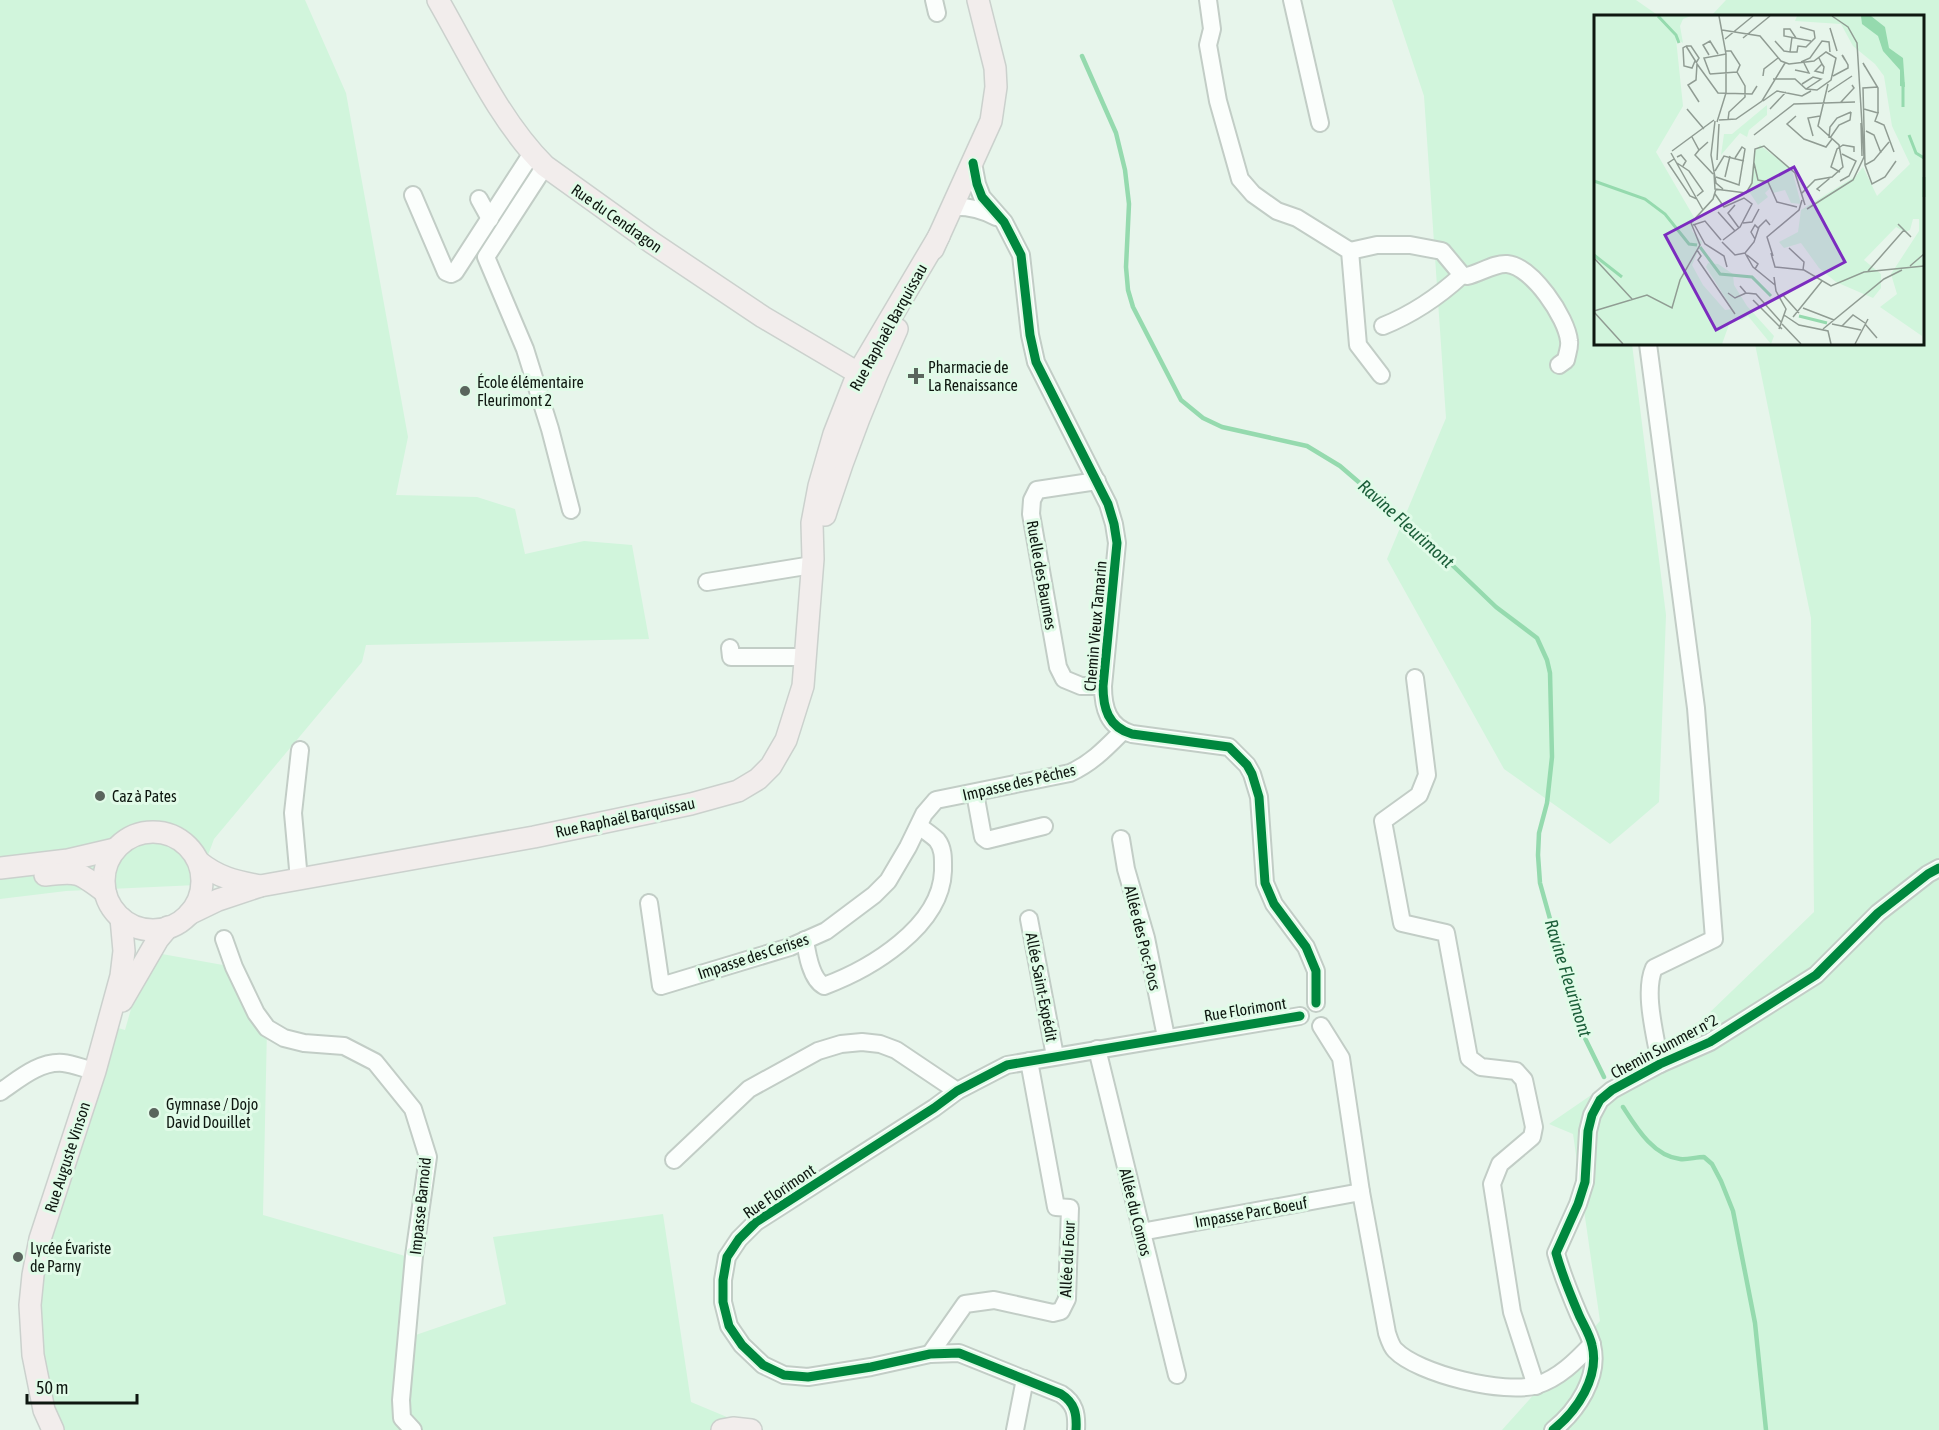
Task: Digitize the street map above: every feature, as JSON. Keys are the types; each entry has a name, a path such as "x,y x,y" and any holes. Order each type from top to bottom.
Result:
{"main road":[{"name":"Rue du Cendragon","path":"438,0 496,102 538,160 651,242 754,310 858,373"},
{"name":"Rue Raphaël Barquissau","path":"189,914 218,900 260,886 534,837 691,804 738,791 758,779 771,766 786,740 803,686 812,562 832,493 866,399 991,121 996,87 995,68 978,0"},
{"name":"Rue Raphaël Barquissau","path":"858,373 939,236"},
{"path":"812,562 826,488 842,437 863,385 858,373"},
{"path":"0,868 68,860 115,849 139,833 160,832 180,840 191,849 199,862 202,890 189,914 180,922 152,930 135,927 121,918 111,906 105,892 106,870 115,849"},
{"name":"Rue Raphaël Barquissau","path":"199,862 225,878 260,886"},
{"path":"0,881 68,872 85,876 105,892"},
{"name":"Rue Auguste Vinson","path":"53,1430 44,1410 33,1355 30,1305 33,1275 40,1239 95,1071 121,976 124,951 121,918"},
{"name":"Rue Auguste Vinson","path":"108,1025 148,955 168,927"},
{"path":"722,1430 733,1428 751,1430"}],"street":[{"path":"1208,0 1212,29 1208,45 1218,101 1240,179 1253,194 1277,211 1297,218 1350,251 1377,245 1410,245 1442,251 1462,275"},
{"path":"1292,0 1320,123"},
{"path":"413,195 446,272 451,274 455,272 490,219 538,160"},
{"path":"538,160 486,257 525,349 572,510"},
{"name":"Chemin Vieux Tamarin","path":"973,163 982,197 1004,222 1021,255 1030,336 1036,362 1112,514 1117,543 1103,700 1108,716 1123,731"},
{"path":"478,199 490,219"},
{"path":"951,207 966,206 1004,222"},
{"path":"1350,251 1358,345 1381,375"},
{"path":"1383,326 1429,302 1462,275 1478,274 1503,263 1513,265 1548,294 1566,326 1570,343 1566,360 1559,365"},
{"path":"1648,345 1696,708 1714,939 1654,968 1650,977 1650,994 1660,1064"},
{"name":"Ruelle des Baumes","path":"1097,481 1038,490 1032,500 1031,514 1058,667 1064,679 1081,686 1103,686"},
{"path":"707,582 812,562"},
{"path":"730,648 731,657 806,657"},
{"path":"1415,678 1427,776 1419,795 1383,821 1402,923 1446,933 1468,1058 1481,1067 1516,1071 1524,1080 1534,1127 1532,1137 1500,1164 1492,1184 1512,1312 1536,1386"},
{"path":"1123,731 1229,747 1247,765 1259,797 1265,883 1274,904 1306,947 1316,971 1316,1003 1325,1012 1324,1022 1316,1028 1307,1027 1300,1016 1302,1010 1309,1003 1316,1003"},
{"name":"Impasse des Pêches","path":"936,800 1070,772 1086,766 1099,756 1123,731"},
{"path":"299,880 293,813 300,750"},
{"path":"975,793 983,837 987,840 1044,826"},
{"name":"Impasse des Cerises","path":"649,903 661,986 790,947 826,931 874,895 888,880 924,814 936,800"},
{"path":"805,940 814,975 818,983 824,986 870,964 912,932 935,903 943,881 944,854 938,841 919,826"},
{"name":"Allée des Poc-Pocs","path":"1120,839 1125,869 1146,938 1166,1037"},
{"name":"Chemin Summer n°2","path":"1553,1430 1579,1403 1593,1368 1592,1344 1568,1289 1556,1253 1578,1204 1585,1182 1588,1131 1592,1115 1600,1100 1612,1090 1660,1064 1710,1042 1816,975 1878,913 1939,868"},
{"name":"Allée Saint-Expédit","path":"1029,919 1055,1056"},
{"name":"Impasse Barnoid","path":"224,939 238,976 256,1013 267,1028 284,1038 344,1046 375,1062 413,1109 428,1157 414,1256 401,1400 402,1418 413,1430"},
{"name":"Rue Florimont","path":"1076,1430 1075,1409 1069,1399 959,1353 930,1354 871,1367 808,1377 784,1375 763,1365 742,1345 729,1326 723,1302 723,1280 727,1257 739,1239 756,1222 934,1108 957,1090 1007,1065 1300,1016"},
{"path":"1321,1026 1341,1058 1361,1192 1387,1334 1395,1350 1415,1364 1452,1378 1509,1389 1536,1386 1564,1371 1592,1344"},
{"path":"674,1160 749,1089 818,1051 841,1044 862,1042 880,1044 896,1050 957,1090"},
{"name":"Allée du Comos","path":"1097,1049 1140,1232 1177,1375"},
{"name":"Allée du Four","path":"930,1354 964,1304 994,1300 1053,1313 1061,1311 1067,1299 1070,1208 1056,1207 1029,1061"},
{"path":"0,1092 35,1069 49,1064 63,1063 95,1071"},
{"name":"Impasse Parc Boeuf","path":"1140,1232 1361,1192"},
{"path":"1015,1430 1025,1379"}],"green space":[{"path":"0,0 305,0 346,93 408,437 396,495 477,497 515,509 525,554 584,541 632,545 649,639 366,645 362,662 214,839 197,885 66,891 0,899"},
{"path":"1392,0 1636,0 1658,15 1594,15 1594,345 1632,345 1666,615 1659,802 1610,844 1504,769 1387,559 1446,418 1424,96"},
{"path":"1726,0 1939,0 1939,1430 1502,1430 1600,1321 1573,1134 1549,1124 1705,1017 1814,912 1811,618 1755,345 1924,345 1924,15 1712,15"},
{"path":"162,954 234,967 267,1028 263,1215 405,1256 414,1256 407,1338 506,1304 493,1237 663,1214 691,1402 758,1430 53,1430 30,1305 108,1025 125,1030 131,1009"}],"waterway":[{"name":"Ravine Fleurimont","path":"1082,56 1116,133 1125,170 1129,204 1126,267 1128,290 1133,307 1181,400 1203,418 1222,427 1307,446 1340,466 1425,539 1496,607 1537,638 1550,673 1552,757 1547,803 1539,833 1540,883 1581,1030 1604,1077"},
{"name":"Ravine Fleurimont","path":"1623,1107 1654,1147 1670,1157 1680,1159 1704,1157 1712,1164 1721,1181 1733,1211 1755,1323 1766,1430"}],"cycle path":[{"path":"973,163 982,197 1004,222 1021,255 1030,335 1036,362 1108,504 1114,524 1117,543 1103,686 1106,709 1112,722 1124,731 1229,747 1247,765 1259,797 1265,883 1274,904 1306,947 1316,971 1316,1003"},
{"path":"1553,1430 1578,1403 1590,1381 1593,1369 1594,1357 1591,1341 1569,1292 1556,1253 1578,1204 1585,1182 1588,1131 1592,1115 1600,1100 1612,1090 1660,1064 1710,1042 1816,975 1878,913 1939,868"},
{"path":"1076,1430 1074,1409 1061,1394 959,1353 930,1354 871,1367 808,1377 784,1375 763,1365 742,1345 729,1326 723,1302 723,1280 727,1257 739,1239 756,1222 957,1091 1007,1065 1300,1016"}],"place":[{"name":"Pharmacie de La Renaissance","path":"916,376"},
{"name":"École élémentaire Fleurimont 2","path":"465,391"},
{"name":"Caz à Pates","path":"100,796"},
{"name":"Gymnase / Dojo David Douillet","path":"154,1113"},
{"name":"Lycée Évariste de Parny","path":"18,1257"}]}
